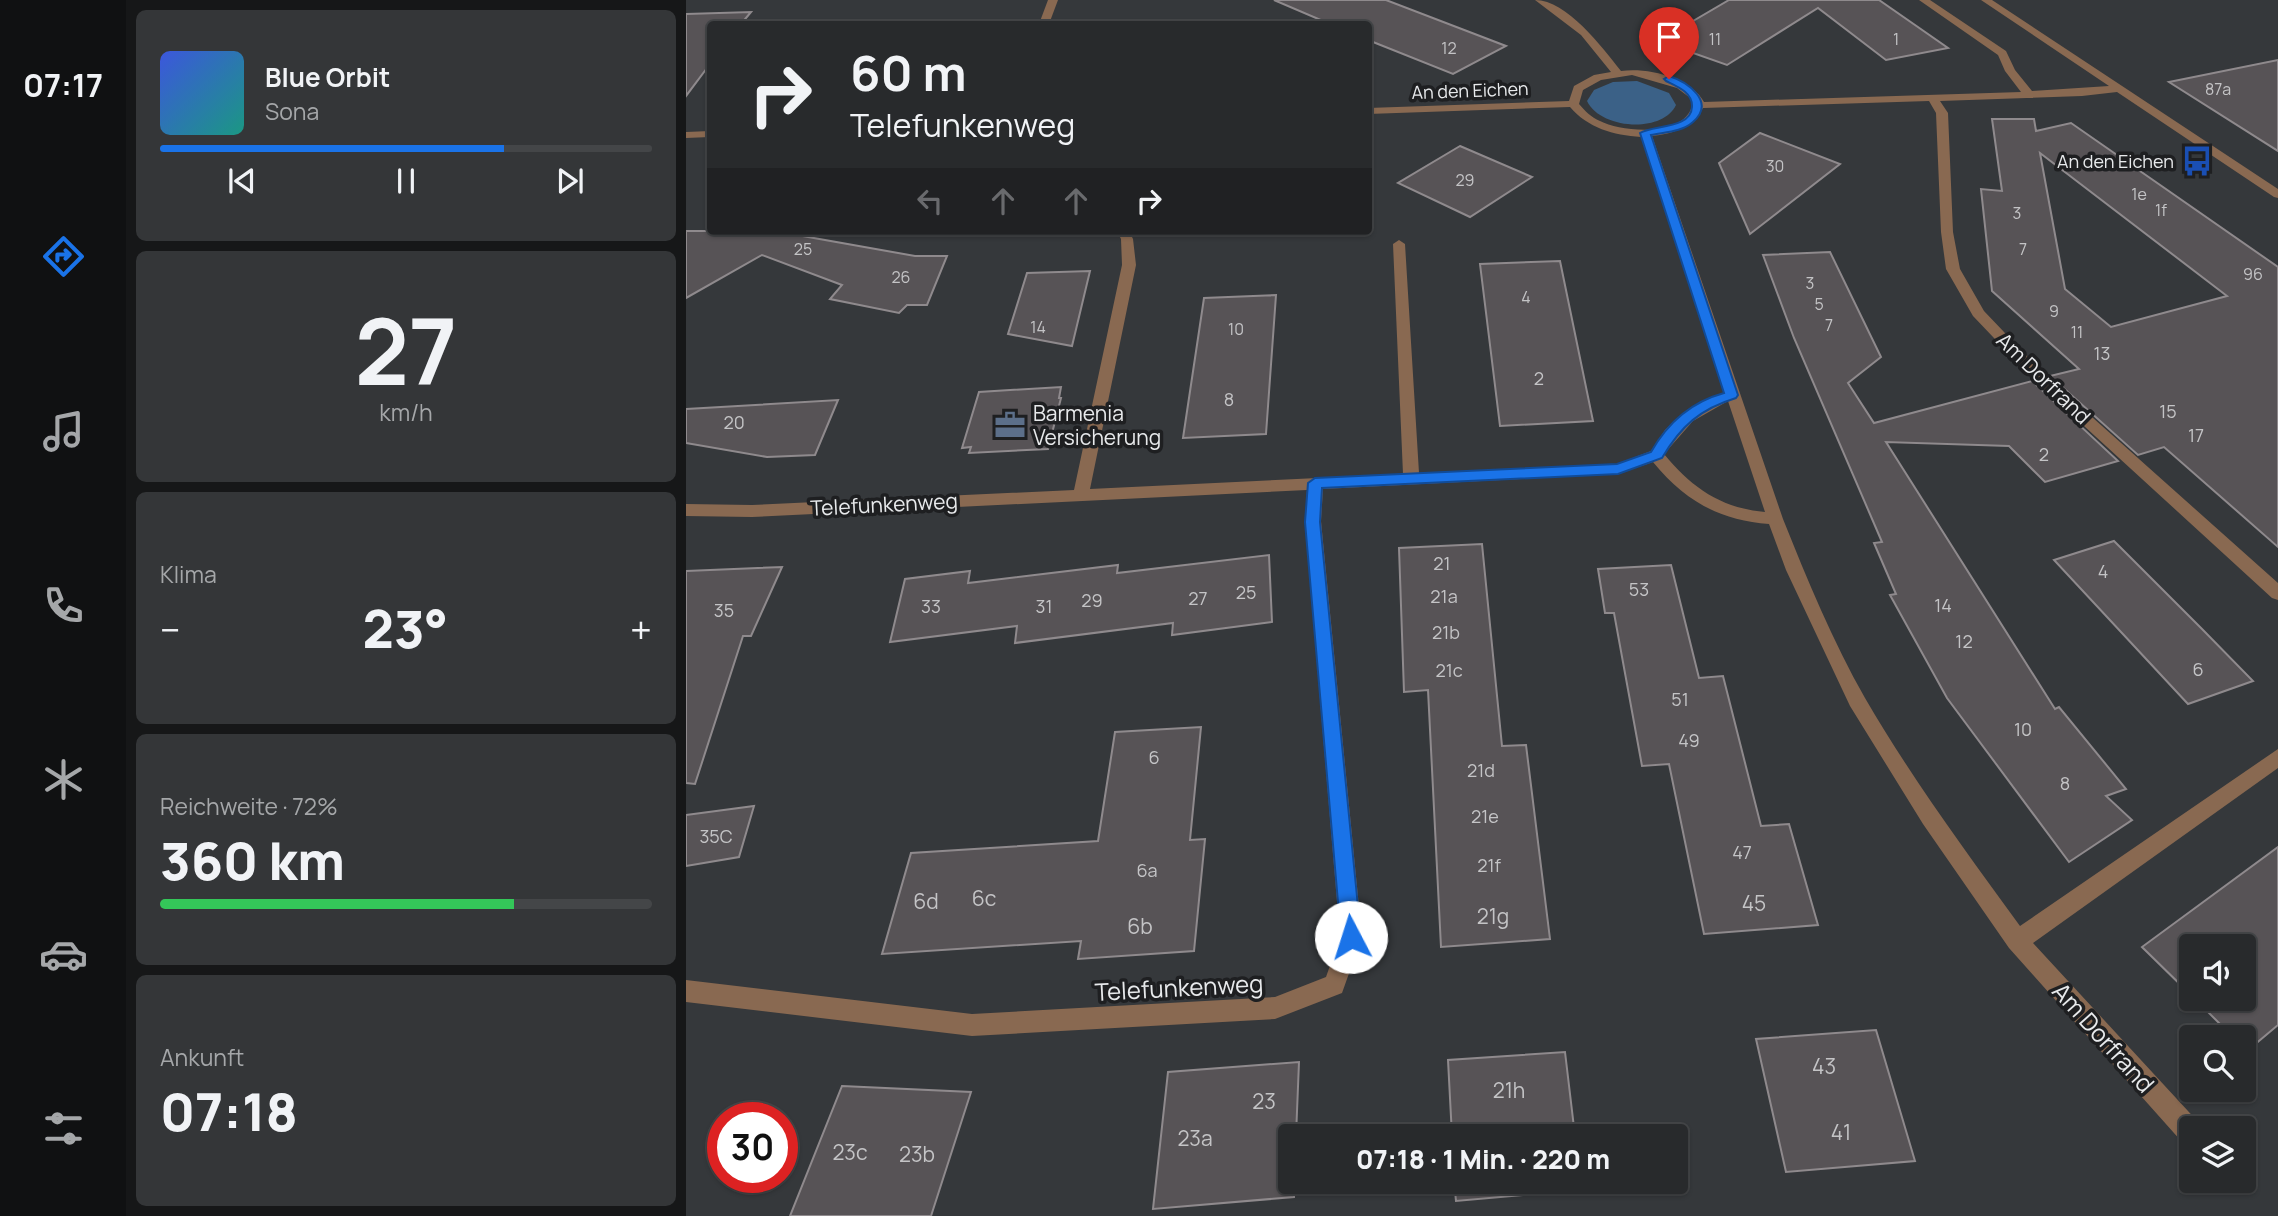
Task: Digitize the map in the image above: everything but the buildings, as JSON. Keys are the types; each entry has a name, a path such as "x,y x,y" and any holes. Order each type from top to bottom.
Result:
{"street":[{"path":"1045,21 1053,0"},
{"path":"1540,0 1585,33 1616,73"},
{"path":"1924,0 2002,53 2010,71 2028,94"},
{"path":"1986,0 2278,194"},
{"path":"1616,73 1642,73 1669,79 1684,86 1694,95 1698,105 1696,113 1689,121 1663,131 1645,133 1606,128 1578,113 1573,104 1578,88 1587,82 1616,73"},
{"path":"1698,105 2090,93 2120,88"},
{"name":"Am Dorfrand","path":"1933,97 1942,113 1947,232 1953,269 1978,313 2041,379 2278,593"},
{"name":"An den Eichen","path":"1372,110 1573,104"},
{"path":"1645,133 1731,395 1696,410 1670,432 1657,455 1678,483 1704,502 1728,514 1775,519"},
{"path":"686,135 707,134"},
{"path":"1081,494 1129,265 1125,235"},
{"path":"1399,244 1411,478"},
{"name":"Am Dorfrand","path":"1731,395 1795,570 1857,701 1930,818 2017,941 2179,1120"},
{"name":"Telefunkenweg","path":"686,510 752,511 1618,469 1657,455"},
{"name":"Telefunkenweg","path":"686,991 972,1025 1275,1007 1334,985 1351,937 1312,522 1315,483"},
{"path":"2017,941 2278,757"}],"shaded area":[{"path":"1637,81 1669,93 1676,105 1669,114 1658,121 1645,124 1617,122 1604,118 1587,101 1594,90 1613,82"}],"place":[{"name":"An den Eichen","path":"2197,161"},
{"name":"Barmenia Versicherung","path":"1010,425"}],"route":[{"path":"1351,937 1312,522 1315,483 1618,469 1657,455 1670,432 1696,410 1731,395 1645,133 1677,127 1689,121 1696,113 1698,105 1694,95 1684,86 1669,79"}]}
